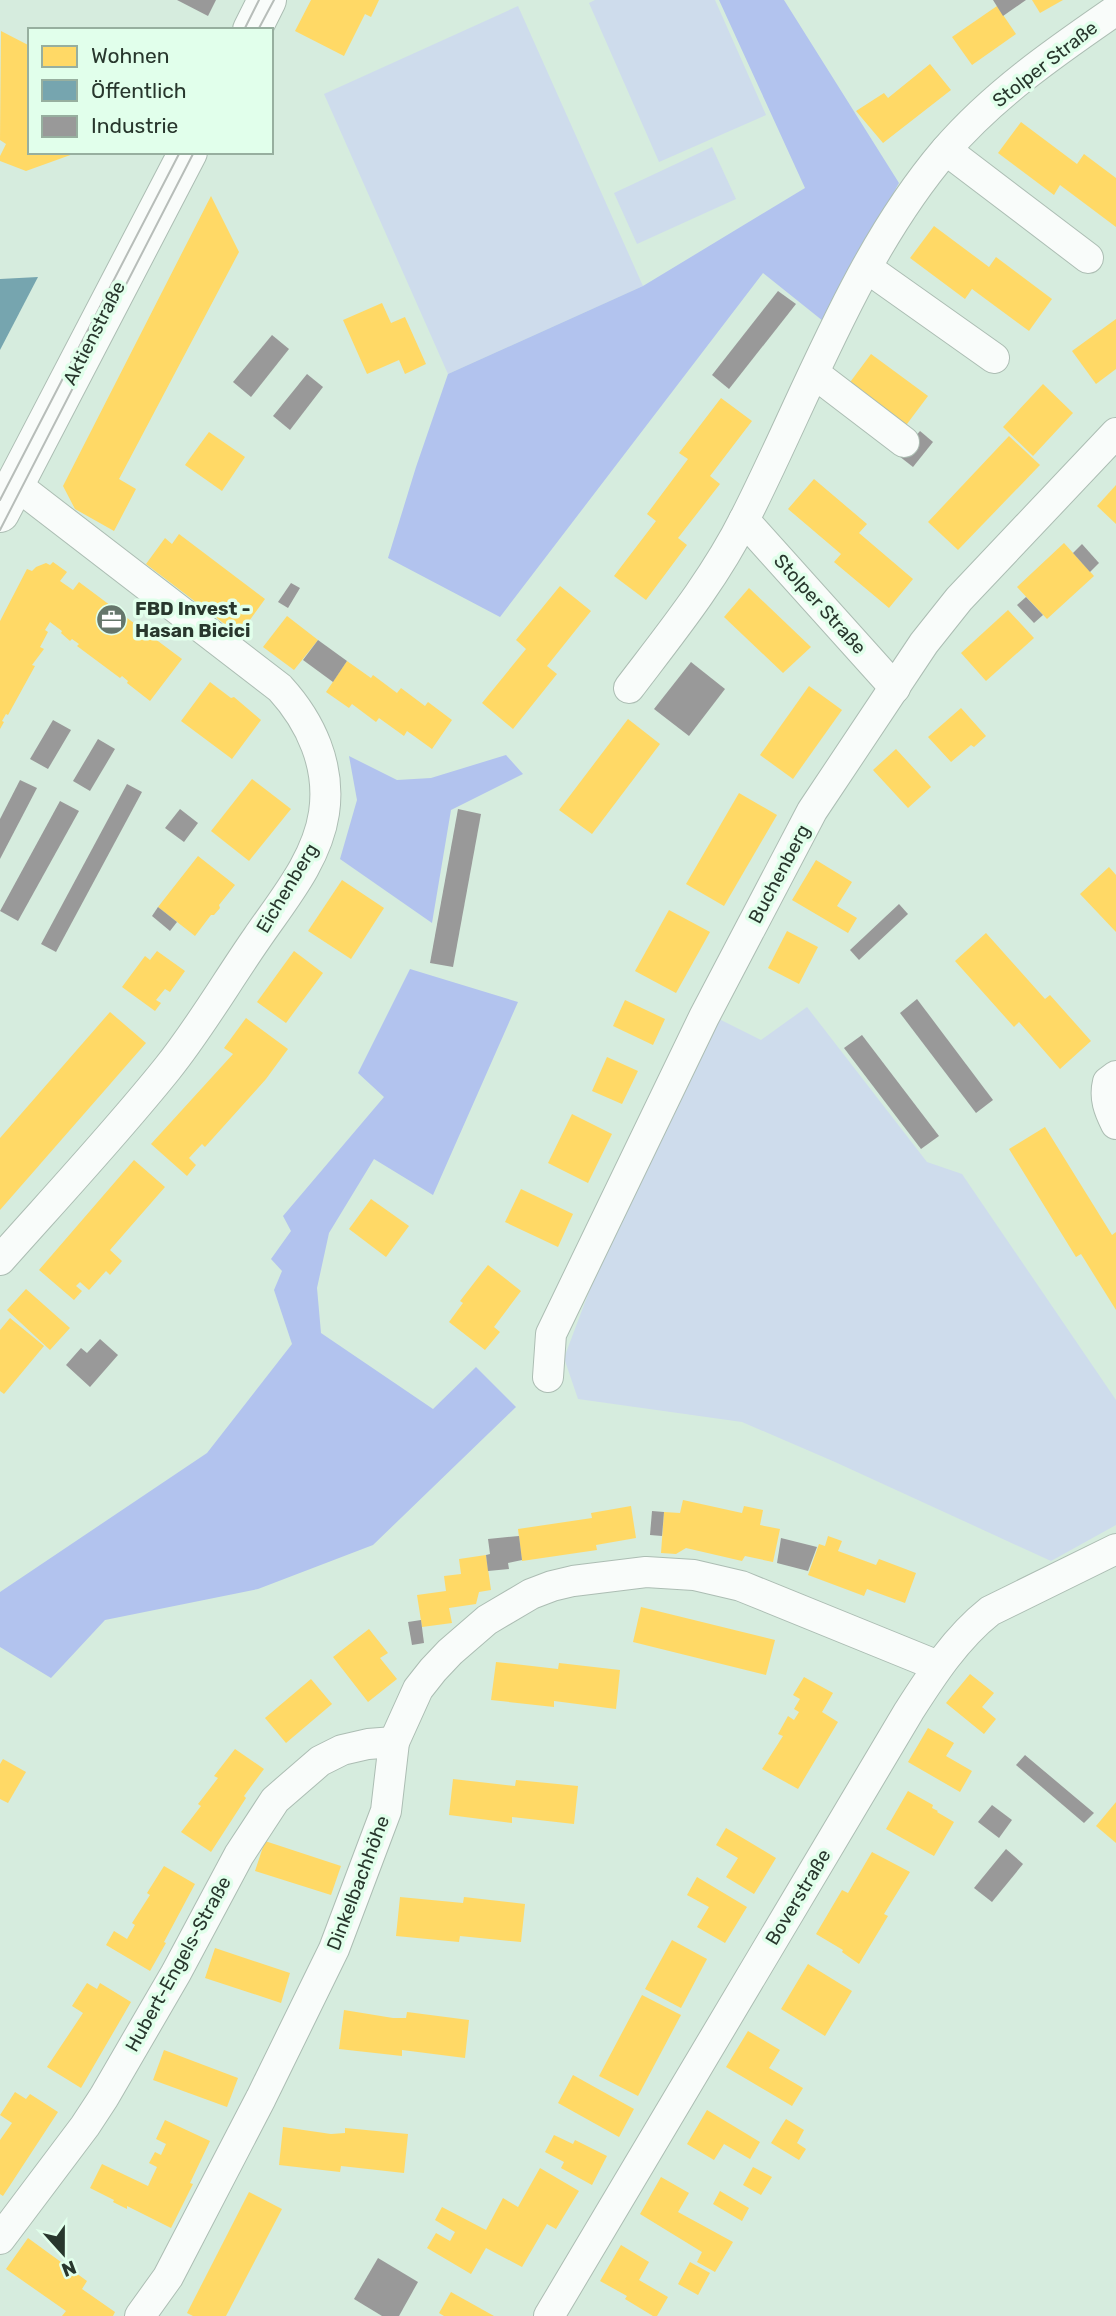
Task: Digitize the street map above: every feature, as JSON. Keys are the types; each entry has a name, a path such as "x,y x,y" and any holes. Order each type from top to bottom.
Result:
{"main road":[{"path":"252,28 267,0"},
{"name":"Aktienstraße","path":"7,498 187,154"}],"street":[{"name":"Stolper Straße","path":"628,688 713,575 746,516 867,268 910,197 946,150 1023,77 1116,10"},
{"path":"946,150 1088,258"},
{"path":"867,268 994,358"},
{"path":"815,374 904,442"},
{"name":"Buchenberg","path":"548,1377 551,1334 704,1017 812,811 924,643 959,599 1116,433"},
{"name":"Eichenberg","path":"0,1260 170,1065 293,885 317,842 324,812 321,758 312,733 280,688 7,498"},
{"name":"Stolper Straße","path":"746,516 895,688"},
{"path":"1116,1076 1108,1082 1106,1090 1108,1107 1116,1125"},
{"name":"Boverstraße","path":"549,2316 909,1711 938,1667 974,1624 990,1611 1116,1549"},
{"name":"Dinkelbachhöhe","path":"140,2316 168,2277 261,2098 334,1949 386,1811 394,1742 418,1689 450,1651 487,1620 531,1594 552,1586 610,1576 671,1572 717,1579 741,1586 938,1667"},
{"name":"Hubert-Engels-Straße","path":"0,2239 104,2097 176,1973 239,1855 275,1800 320,1761 342,1750 394,1742"}],"shaded area":[{"path":"595,0 715,0 766,115 659,162 589,3"},
{"path":"719,0 784,0 899,183 823,321 763,273 500,617 388,558 448,374 643,286 805,188"},
{"path":"518,6 643,286 448,374 324,94"},
{"path":"712,147 736,199 637,244 614,193"},
{"path":"506,755 523,774 451,810 432,923 340,859 357,800 349,756 397,780 431,778"},
{"path":"410,969 518,1002 433,1195 374,1159 329,1233 317,1288 321,1333 433,1409 476,1367 516,1407 373,1545 258,1589 105,1620 51,1678 0,1647 0,1592 207,1453 292,1344 274,1290 282,1271 271,1259 291,1231 283,1216 384,1097 358,1073"},
{"path":"807,1007 927,1162 962,1174 1116,1400 1116,1525 1051,1561 742,1422 578,1399 564,1358 607,1244 717,1018 761,1040"}],"building: Wohnen":[{"path":"311,0 379,0 371,17 365,14 344,56 295,31"},
{"path":"1032,0 1063,0 1040,13"},
{"path":"997,6 1016,34 972,65 952,37"},
{"path":"1,31 28,45 28,154 73,154 26,171 0,161 6,144 0,140"},
{"path":"930,64 951,90 883,143 856,111 884,93 888,98"},
{"path":"1021,122 1077,164 1084,154 1116,178 1116,227 1060,185 1054,195 998,153"},
{"path":"211,196 239,252 119,479 136,489 114,531 75,509 63,486"},
{"path":"934,226 989,267 996,257 1052,299 1029,331 972,289 965,299 910,258"},
{"path":"382,303 391,323 405,317 426,364 405,374 399,360 367,374 343,320"},
{"path":"1116,319 1116,369 1096,384 1072,351"},
{"path":"871,354 928,396 904,428 848,385"},
{"path":"1043,384 1073,413 1033,456 1003,427"},
{"path":"721,398 752,421 710,476 720,484 678,538 687,545 646,600 614,576 656,521 647,514 688,459 679,453"},
{"path":"209,432 245,457 222,491 185,465"},
{"path":"1009,436 1040,465 958,550 928,522"},
{"path":"814,479 867,524 859,533 913,579 889,608 834,562 841,554 788,509"},
{"path":"1116,485 1116,524 1097,506"},
{"path":"179,534 265,599 239,635 146,564 165,538 172,544"},
{"path":"1064,543 1094,576 1047,619 1017,587"},
{"path":"53,562 67,572 60,581 73,590 79,582 182,659 150,701 122,676 120,678 77,646 79,644 72,639 70,641 50,622 40,647 44,649 32,665 35,666 2,721 4,722 0,729 0,621 27,569 32,571 36,567"},
{"path":"560,586 591,611 547,666 557,674 513,729 482,703 526,649 516,640"},
{"path":"749,588 811,647 783,673 724,617"},
{"path":"1008,610 1034,638 986,681 961,653"},
{"path":"287,616 318,640 294,670 263,647"},
{"path":"347,661 371,678 373,675 397,693 401,688 425,706 428,702 452,720 432,749 407,731 404,736 379,718 376,722 352,704 349,708 326,692"},
{"path":"210,682 231,698 234,697 261,720 232,759 181,721"},
{"path":"809,686 842,710 793,779 760,755"},
{"path":"961,708 986,736 951,762 928,737"},
{"path":"628,719 660,744 592,834 559,810"},
{"path":"896,749 931,787 908,808 873,770"},
{"path":"252,779 291,809 249,861 211,831"},
{"path":"739,793 777,815 724,906 686,884"},
{"path":"198,856 235,885 219,905 220,908 195,936 158,907"},
{"path":"816,860 852,882 837,906 857,918 848,933 792,900"},
{"path":"1109,867 1116,875 1116,932 1080,894"},
{"path":"342,880 384,908 351,959 308,931"},
{"path":"669,910 710,932 676,993 635,971"},
{"path":"787,931 818,947 799,984 768,968"},
{"path":"986,933 1045,999 1050,995 1091,1041 1060,1069 1019,1022 1014,1027 955,961"},
{"path":"157,951 185,971 170,992 165,989 156,1000 161,1003 155,1011 122,987 145,956 150,960"},
{"path":"294,951 323,973 286,1023 257,1002"},
{"path":"625,1000 665,1019 653,1045 613,1026"},
{"path":"110,1012 146,1043 0,1210 0,1138"},
{"path":"246,1018 288,1049 266,1079 205,1147 202,1144 189,1158 196,1165 187,1176 151,1144 233,1054 224,1048"},
{"path":"607,1057 638,1071 622,1104 592,1091"},
{"path":"572,1114 612,1134 588,1183 548,1163"},
{"path":"1045,1127 1112,1235 1116,1232 1116,1310 1081,1254 1076,1257 1009,1149"},
{"path":"134,1160 165,1187 110,1250 122,1261 110,1275 106,1271 89,1290 80,1282 76,1286 82,1291 74,1300 39,1270"},
{"path":"521,1189 573,1214 558,1247 505,1222"},
{"path":"371,1199 409,1226 386,1257 349,1229"},
{"path":"488,1265 521,1291 494,1327 500,1332 485,1350 449,1322 463,1303 460,1301"},
{"path":"26,1289 70,1328 50,1350 7,1310"},
{"path":"10,1318 44,1346 4,1394 0,1391 0,1330"},
{"path":"683,1500 742,1513 744,1506 763,1510 760,1525 780,1529 773,1562 745,1556 742,1561 686,1548 676,1554 661,1553 664,1512 680,1513"},
{"path":"631,1506 636,1538 596,1545 597,1550 522,1561 518,1529 592,1518 591,1513"},
{"path":"828,1536 842,1541 838,1551 876,1565 879,1559 916,1573 905,1603 867,1589 864,1596 808,1575 819,1544 825,1546"},
{"path":"486,1555 491,1590 479,1592 476,1604 449,1608 452,1623 422,1627 417,1595 446,1591 444,1576 461,1574 459,1559"},
{"path":"641,1607 775,1640 766,1675 633,1642"},
{"path":"369,1629 388,1653 380,1658 397,1679 368,1702 333,1657"},
{"path":"496,1662 558,1669 559,1663 620,1670 616,1709 554,1701 554,1707 491,1700"},
{"path":"970,1674 994,1693 982,1707 996,1719 984,1734 946,1703"},
{"path":"804,1677 833,1693 822,1712 838,1722 798,1789 762,1769 783,1736 778,1734 788,1716 794,1720 799,1712 794,1709 800,1699 793,1695"},
{"path":"311,1679 332,1704 286,1743 265,1718"},
{"path":"928,1728 954,1743 946,1756 972,1771 960,1792 908,1762"},
{"path":"235,1749 264,1769 244,1796 246,1798 211,1852 181,1832 218,1778 214,1776"},
{"path":"3,1759 26,1772 8,1803 0,1799 0,1764"},
{"path":"453,1779 515,1786 516,1780 578,1786 574,1824 512,1817 512,1823 449,1815"},
{"path":"908,1791 933,1805 932,1808 954,1822 934,1856 886,1829"},
{"path":"1116,1802 1116,1843 1096,1826"},
{"path":"726,1828 776,1858 754,1894 726,1877 738,1858 716,1845"},
{"path":"265,1841 341,1866 331,1895 255,1871"},
{"path":"872,1852 910,1872 884,1914 888,1916 859,1964 842,1952 843,1950 816,1934 842,1890 848,1893"},
{"path":"164,1866 195,1884 150,1971 106,1945 114,1931 127,1939 135,1925 132,1923 150,1895 147,1893"},
{"path":"697,1877 747,1907 725,1943 697,1927 709,1907 687,1895"},
{"path":"400,1897 463,1903 464,1897 525,1904 521,1942 460,1936 459,1942 396,1936"},
{"path":"672,1940 707,1959 681,2008 645,1989"},
{"path":"215,1948 290,1973 281,2003 205,1978"},
{"path":"808,1964 852,1991 825,2036 781,2009"},
{"path":"87,1983 97,1989 100,1983 131,2002 81,2088 47,2067 83,2013 72,2006"},
{"path":"642,1995 681,2015 638,2096 599,2076"},
{"path":"344,2010 393,2018 406,2018 407,2012 469,2020 465,2058 402,2050 402,2056 339,2049"},
{"path":"748,2031 780,2050 769,2068 803,2088 792,2106 726,2067"},
{"path":"164,2050 238,2078 227,2107 153,2080"},
{"path":"573,2075 634,2109 619,2137 558,2103"},
{"path":"15,2092 26,2099 30,2094 58,2112 3,2196 0,2194 0,2140 12,2123 0,2115"},
{"path":"707,2110 760,2142 750,2159 724,2144 714,2160 687,2144"},
{"path":"786,2119 804,2130 797,2143 806,2149 799,2160 771,2143"},
{"path":"165,2120 210,2141 171,2228 127,2206 127,2209 90,2188 102,2164 148,2186 157,2167 149,2163 155,2152 161,2155 166,2144 156,2139"},
{"path":"283,2127 331,2134 345,2133 345,2128 408,2134 404,2173 341,2166 340,2172 279,2165"},
{"path":"554,2135 573,2144 575,2140 607,2156 592,2185 561,2168 564,2162 545,2152"},
{"path":"753,2167 772,2177 761,2195 743,2185"},
{"path":"540,2168 579,2191 556,2229 547,2224 522,2267 486,2248 471,2274 427,2248 436,2233 450,2241 455,2232 435,2220 442,2207 486,2230 503,2198 518,2207"},
{"path":"661,2177 689,2193 678,2212 733,2242 715,2272 697,2262 702,2252 640,2214"},
{"path":"720,2191 749,2208 742,2221 713,2204"},
{"path":"249,2192 282,2209 226,2316 193,2316 187,2313"},
{"path":"28,2238 87,2281 82,2289 115,2312 113,2316 62,2316 66,2311 6,2269"},
{"path":"621,2245 649,2262 639,2280 668,2297 657,2316 625,2299 627,2296 600,2281"},
{"path":"690,2262 710,2273 698,2295 678,2284"},
{"path":"451,2292 494,2316 444,2316 439,2313"}],"building: Öffentlich":[{"path":"38,277 0,350 0,279"}],"building: Industrie":[{"path":"177,0 216,0 208,16"},
{"path":"993,0 1026,0 1003,16"},
{"path":"778,291 796,304 729,389 712,375"},
{"path":"272,335 289,349 251,397 233,382"},
{"path":"307,374 323,387 290,430 273,416"},
{"path":"920,431 933,442 913,467 899,456"},
{"path":"1082,544 1099,563 1090,572 1073,553"},
{"path":"291,583 300,588 288,608 278,602"},
{"path":"1026,597 1043,615 1034,623 1017,605"},
{"path":"318,640 347,661 333,682 303,660"},
{"path":"691,662 725,689 689,736 654,709"},
{"path":"53,720 71,730 48,769 30,759"},
{"path":"98,739 115,749 90,791 73,781"},
{"path":"20,780 37,788 0,859 0,819"},
{"path":"127,784 142,792 56,952 41,944"},
{"path":"60,801 79,811 18,921 0,911"},
{"path":"180,809 198,823 184,842 165,828"},
{"path":"458,809 481,814 453,967 430,963"},
{"path":"899,904 908,914 859,960 850,950"},
{"path":"158,907 177,922 170,931 152,916"},
{"path":"917,999 993,1100 976,1113 900,1013"},
{"path":"862,1035 939,1136 921,1149 844,1048"},
{"path":"100,1339 118,1355 90,1387 66,1365 81,1348 87,1353"},
{"path":"652,1511 664,1512 662,1536 650,1535"},
{"path":"519,1536 522,1560 508,1563 509,1569 488,1571 488,1539"},
{"path":"781,1538 817,1547 808,1571 777,1563"},
{"path":"421,1620 424,1643 412,1645 408,1622"},
{"path":"1025,1755 1094,1813 1084,1823 1016,1765"},
{"path":"992,1805 1012,1820 999,1838 978,1822"},
{"path":"1006,1849 1023,1864 992,1902 974,1888"},
{"path":"378,2258 418,2282 399,2316 382,2316 354,2299"}],"tram line":[{"path":"245,28 259,0"},
{"path":"259,28 274,0"},
{"path":"0,500 179,154"},
{"path":"0,530 193,154"}],"place":[{"name":"FBD Invest - Hasan Bicici","path":"112,619"}]}
